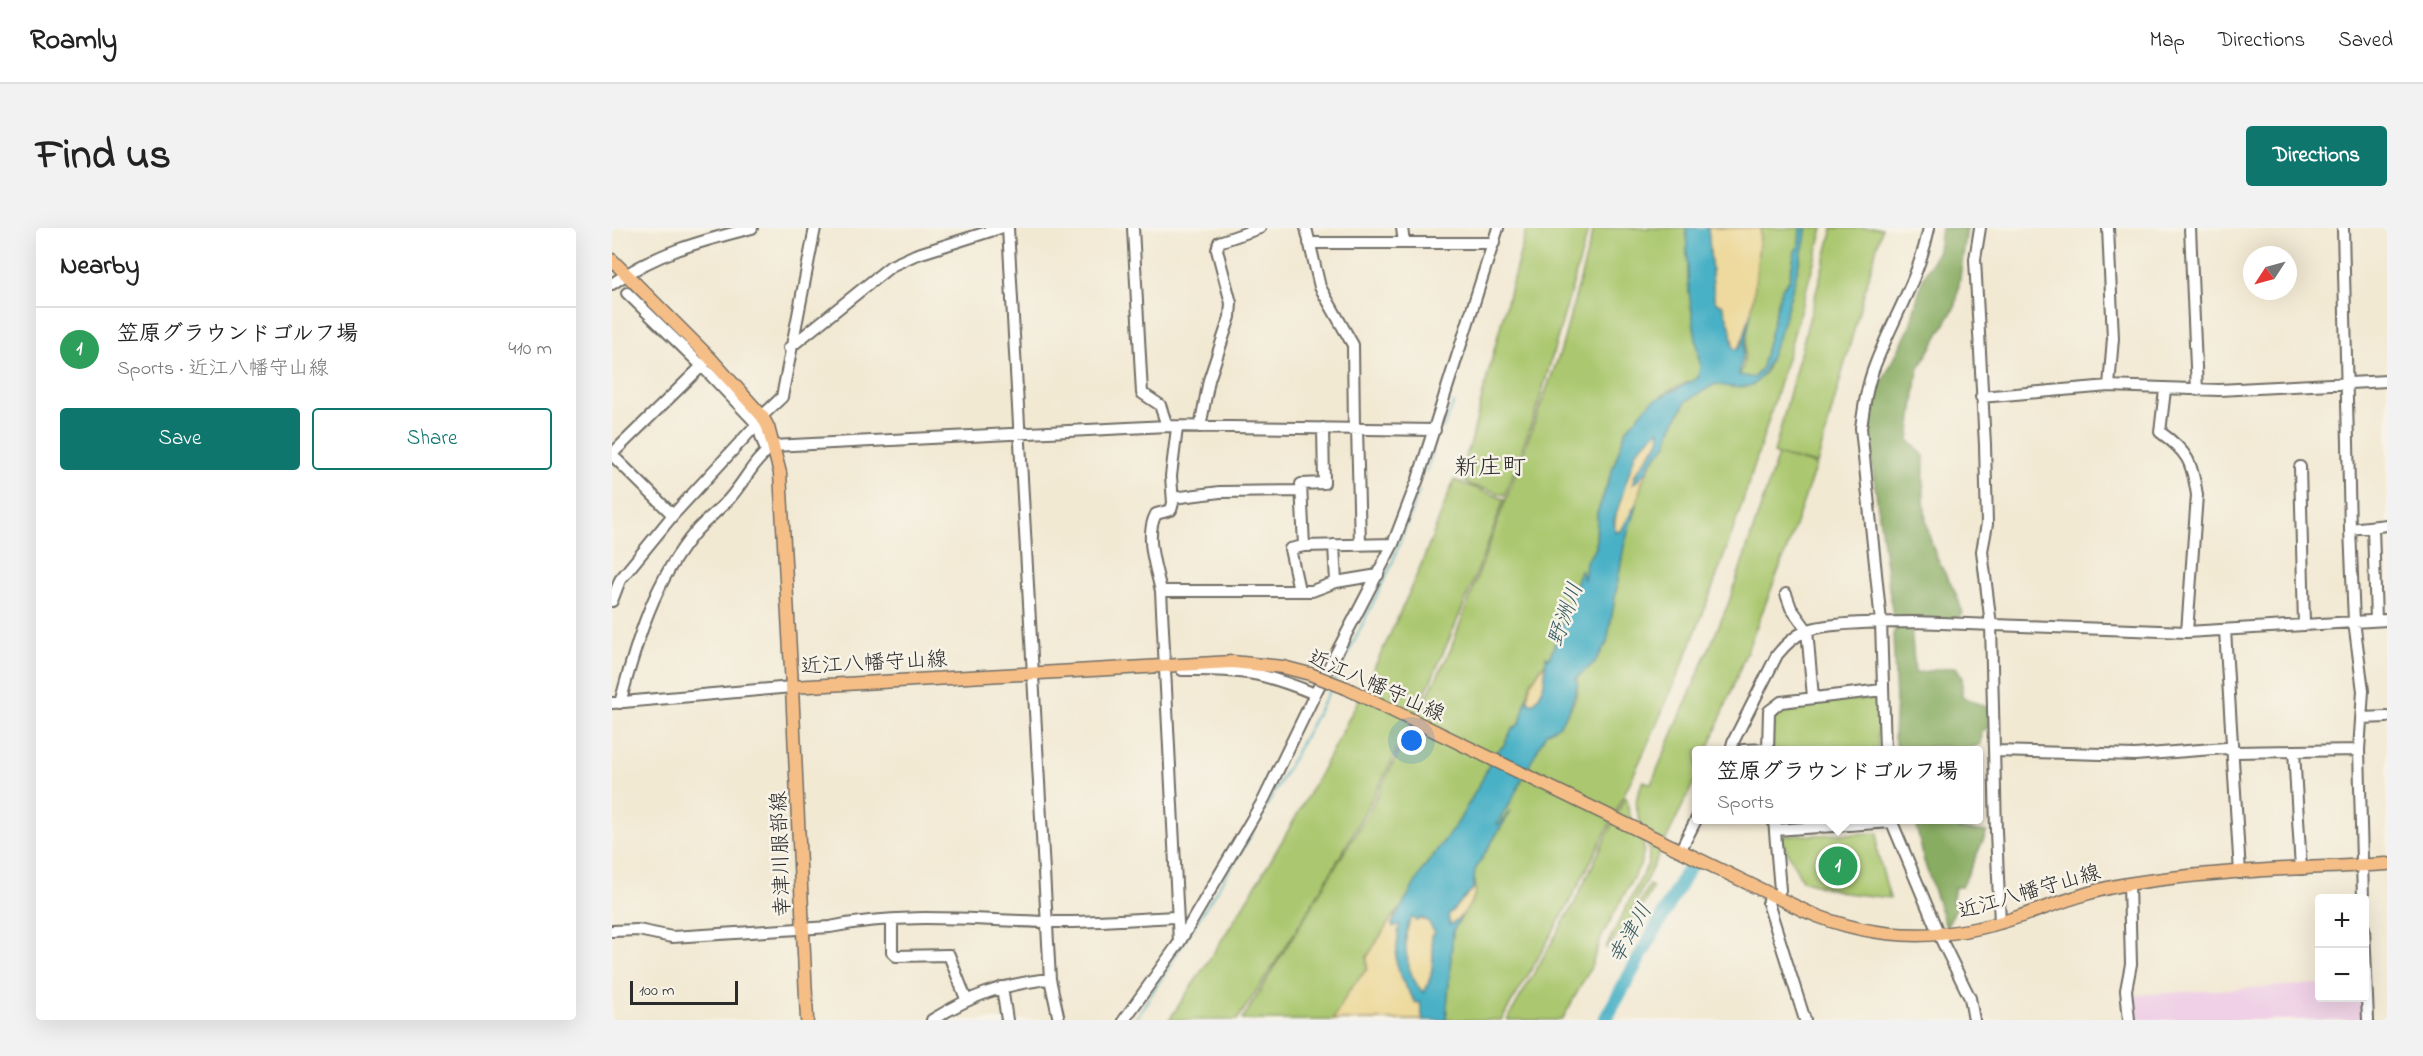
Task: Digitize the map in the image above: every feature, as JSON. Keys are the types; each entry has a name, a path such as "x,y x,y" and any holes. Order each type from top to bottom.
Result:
{"main road":[{"name":"近江八幡守山線","path":"612,260 768,427 770,449 780,473 792,687 1232,662 1283,667 1310,674 1348,689 1680,851 1775,893 1818,917 1855,929 1889,935 1940,935 1975,930 2085,894 2129,884 2240,873 2387,864"},
{"name":"幸津川服部線","path":"792,687 807,1020"}],"street":[{"path":"612,284 626,274 680,247 752,228"},
{"path":"612,602 616,579 782,397 789,348 815,228"},
{"path":"789,348 891,266 915,255 1000,228"},
{"path":"1008,228 1035,673 1050,979 1059,1020"},
{"path":"1133,228 1142,393 1160,405 1172,427 1173,498 1171,510 1156,514 1154,518 1153,556 1161,591 1179,943"},
{"path":"1200,427 1209,380 1230,317 1231,303 1217,250 1219,242 1260,228"},
{"path":"1306,228 1320,287 1353,345 1360,544"},
{"path":"1402,228 1404,243"},
{"path":"1124,1020 1179,943 1264,799 1315,694 1393,544 1435,430 1498,228"},
{"path":"1885,746 1881,622 1862,418 1874,365 1912,288 1929,228"},
{"path":"1980,228 1975,259 1987,524 1982,551 1992,625 2000,923"},
{"path":"2108,228 2114,338 2109,386"},
{"path":"2190,228 2197,390"},
{"path":"2343,228 2350,530 2354,621 2363,691 2359,750 2363,894"},
{"path":"1309,243 1494,243"},
{"path":"627,293 706,362 612,454 673,515"},
{"path":"1981,397 2109,386 2197,390 2387,381"},
{"path":"2165,390 2160,432 2188,455 2197,495 2187,632"},
{"path":"792,687 616,703 638,636 666,575 696,532 731,498 770,449 1021,432 1172,427 1435,430"},
{"path":"1304,546 1301,484 1324,483 1323,428"},
{"path":"2300,467 2304,624"},
{"path":"1173,498 1220,492 1301,491"},
{"path":"2350,530 2387,525"},
{"path":"1732,746 1777,655 1785,644 1807,630 1881,622 2187,632 2382,620 2373,528"},
{"path":"1299,590 1290,549 1304,546 1393,544"},
{"path":"1334,545 1336,582"},
{"path":"1161,591 1312,591 1336,582 1378,575"},
{"path":"1785,594 1791,608 1807,630 1813,697"},
{"path":"2225,630 2240,873"},
{"path":"1164,666 1177,671 1246,671 1267,675 1315,694"},
{"path":"1768,746 1769,711 1780,702 1882,690"},
{"path":"2361,718 2387,717"},
{"path":"1996,751 2135,754 2226,748 2234,752 2359,750"},
{"path":"2294,751 2301,869"},
{"path":"1680,851 1694,824"},
{"path":"1804,824 1775,825 1775,893 1768,903 1805,1020"},
{"path":"1893,824 1970,999 1974,1020"},
{"path":"2129,884 2131,964 2126,990 2129,1020"},
{"path":"612,931 638,930 672,937 938,918 1048,922 1177,917"},
{"path":"892,920 892,952 896,956 949,955 966,999"},
{"path":"2365,948 2368,1020"},
{"path":"932,1020 966,999 1002,987 1050,979"},
{"path":"1002,987 1007,1020"},
{"path":"1053,1020 1052,1009 1055,1004"}],"shaded area":[{"path":"2315,984 2315,1002 2364,1002 2366,1020 2130,1020 2128,999 2132,995"}],"green space":[{"path":"1527,228 1589,228 1538,406 1505,495 1471,485 1463,479 1462,468 1472,441"},
{"path":"1594,228 1686,228 1689,292 1700,367 1698,378 1666,392 1626,430 1597,514 1596,548 1584,580 1583,573 1573,610 1570,612 1569,605 1567,606 1551,654 1531,682 1520,723 1511,731 1504,745 1494,754 1458,822 1423,869 1405,903 1391,919 1367,957 1367,969 1349,991 1333,1020 1242,1020 1367,815 1450,651 1561,350"},
{"path":"1761,228 1800,228 1799,246 1795,251 1789,280 1781,290 1762,367 1754,378 1739,375 1743,368"},
{"path":"1806,228 1823,228 1759,451 1702,614 1641,758 1575,892 1501,1020 1446,1020 1453,931 1475,894 1474,870 1508,816 1498,826 1497,823 1546,733 1570,710 1577,694 1576,678 1594,663 1607,643 1624,546 1642,482 1653,460 1667,444 1672,427 1686,401 1715,384 1730,387 1748,385 1766,372 1805,240"},
{"path":"1833,228 1882,228 1817,464 1779,455 1816,465 1787,549 1710,746 1692,746 1692,786 1632,909 1635,910 1649,885 1653,887 1638,915 1605,949 1648,864 1647,841 1637,813 1638,793 1644,781 1651,784 1729,602 1778,455 1774,453"},
{"path":"1941,228 1967,228 1956,305 1918,370 1909,441 1924,456 1924,493 1928,529 1938,561 1957,597 1962,613 1957,619 1893,617 1867,427 1875,396 1909,329 1922,281 1938,250"},
{"path":"1454,480 1504,499 1451,636 1388,768 1316,897 1237,1020 1169,1020 1236,918 1328,759 1383,651"},
{"path":"1896,626 1911,627 1915,673 1956,667 1962,677 1962,697 1987,707 1989,728 1982,730 1981,744 1976,746 1897,746 1894,738 1896,699 1893,635"},
{"path":"1874,699 1877,704 1878,746 1772,746 1773,714 1791,703"},
{"path":"1625,797 1629,813 1643,840 1644,850 1640,865 1601,938 1590,969 1562,1020 1507,1020 1575,902"},
{"path":"1780,824 1830,824 1781,828"},
{"path":"1916,824 1957,824 1958,829 1987,832 1962,887 1955,887 1952,902 1957,907 1946,927 1924,861"},
{"path":"1878,833 1877,851 1890,898 1845,893 1802,880 1779,836"}],"sand":[{"path":"1708,228 1761,228 1752,307 1744,338 1737,350 1733,347 1733,340 1714,299"},
{"path":"1660,429 1661,438 1633,477 1636,482 1653,460 1642,482 1637,502 1621,531 1614,532 1617,506 1636,451"},
{"path":"1546,663 1542,689 1534,703 1529,703 1530,686"},
{"path":"1473,889 1476,890 1469,906 1450,926 1447,919 1451,910"},
{"path":"1397,915 1392,924 1399,924 1396,960 1401,979 1420,1001 1423,1020 1333,1020 1349,991 1367,969 1367,957 1391,919"},
{"path":"1412,917 1428,921 1435,933 1431,936 1432,965 1424,994 1413,977 1407,957 1406,936"}],"water":[{"path":"1686,228 1708,228 1714,299 1717,304 1722,304 1730,326 1733,347 1737,350 1742,343 1751,312 1739,375 1754,378 1762,367 1781,290 1789,280 1795,251 1799,246 1800,228 1806,228 1805,240 1784,318 1762,376 1754,384 1745,387 1715,384 1686,401 1672,427 1667,444 1647,467 1648,470 1632,485 1638,470 1657,444 1660,429 1636,451 1614,521 1615,532 1621,531 1637,502 1624,546 1607,643 1594,663 1576,678 1578,683 1570,708 1560,725 1546,733 1510,803 1497,823 1498,825 1511,810 1475,870 1473,889 1448,915 1450,925 1461,917 1453,931 1446,1020 1423,1020 1420,1002 1416,1003 1401,979 1396,960 1399,925 1393,927 1392,924 1423,869 1458,822 1494,754 1504,745 1511,731 1520,723 1527,697 1529,703 1534,703 1541,693 1546,656 1548,659 1551,654 1569,604 1570,612 1573,610 1572,593 1580,570 1584,580 1586,561 1596,548 1597,514 1626,430 1651,402 1698,378 1700,367 1689,292","holes":["1412,917 1416,921 1422,918 1428,921 1435,933 1431,936 1432,972 1424,993 1413,977 1407,956 1408,926"]}],"waterway":[{"path":"1443,428 1454,403"},
{"path":"1426,472 1433,452"},
{"path":"1335,680 1391,566 1419,491"},
{"path":"1135,1020 1249,839 1331,688"},
{"name":"幸津川","path":"1605,1020 1690,866"}],"place":[{"name":"笠原グラウンドゴルフ場","path":"1838,866"}],"district":[{"name":"新庄町","path":"1490,466"}],"water label":[{"name":"野洲川","path":"1564,614"}]}
